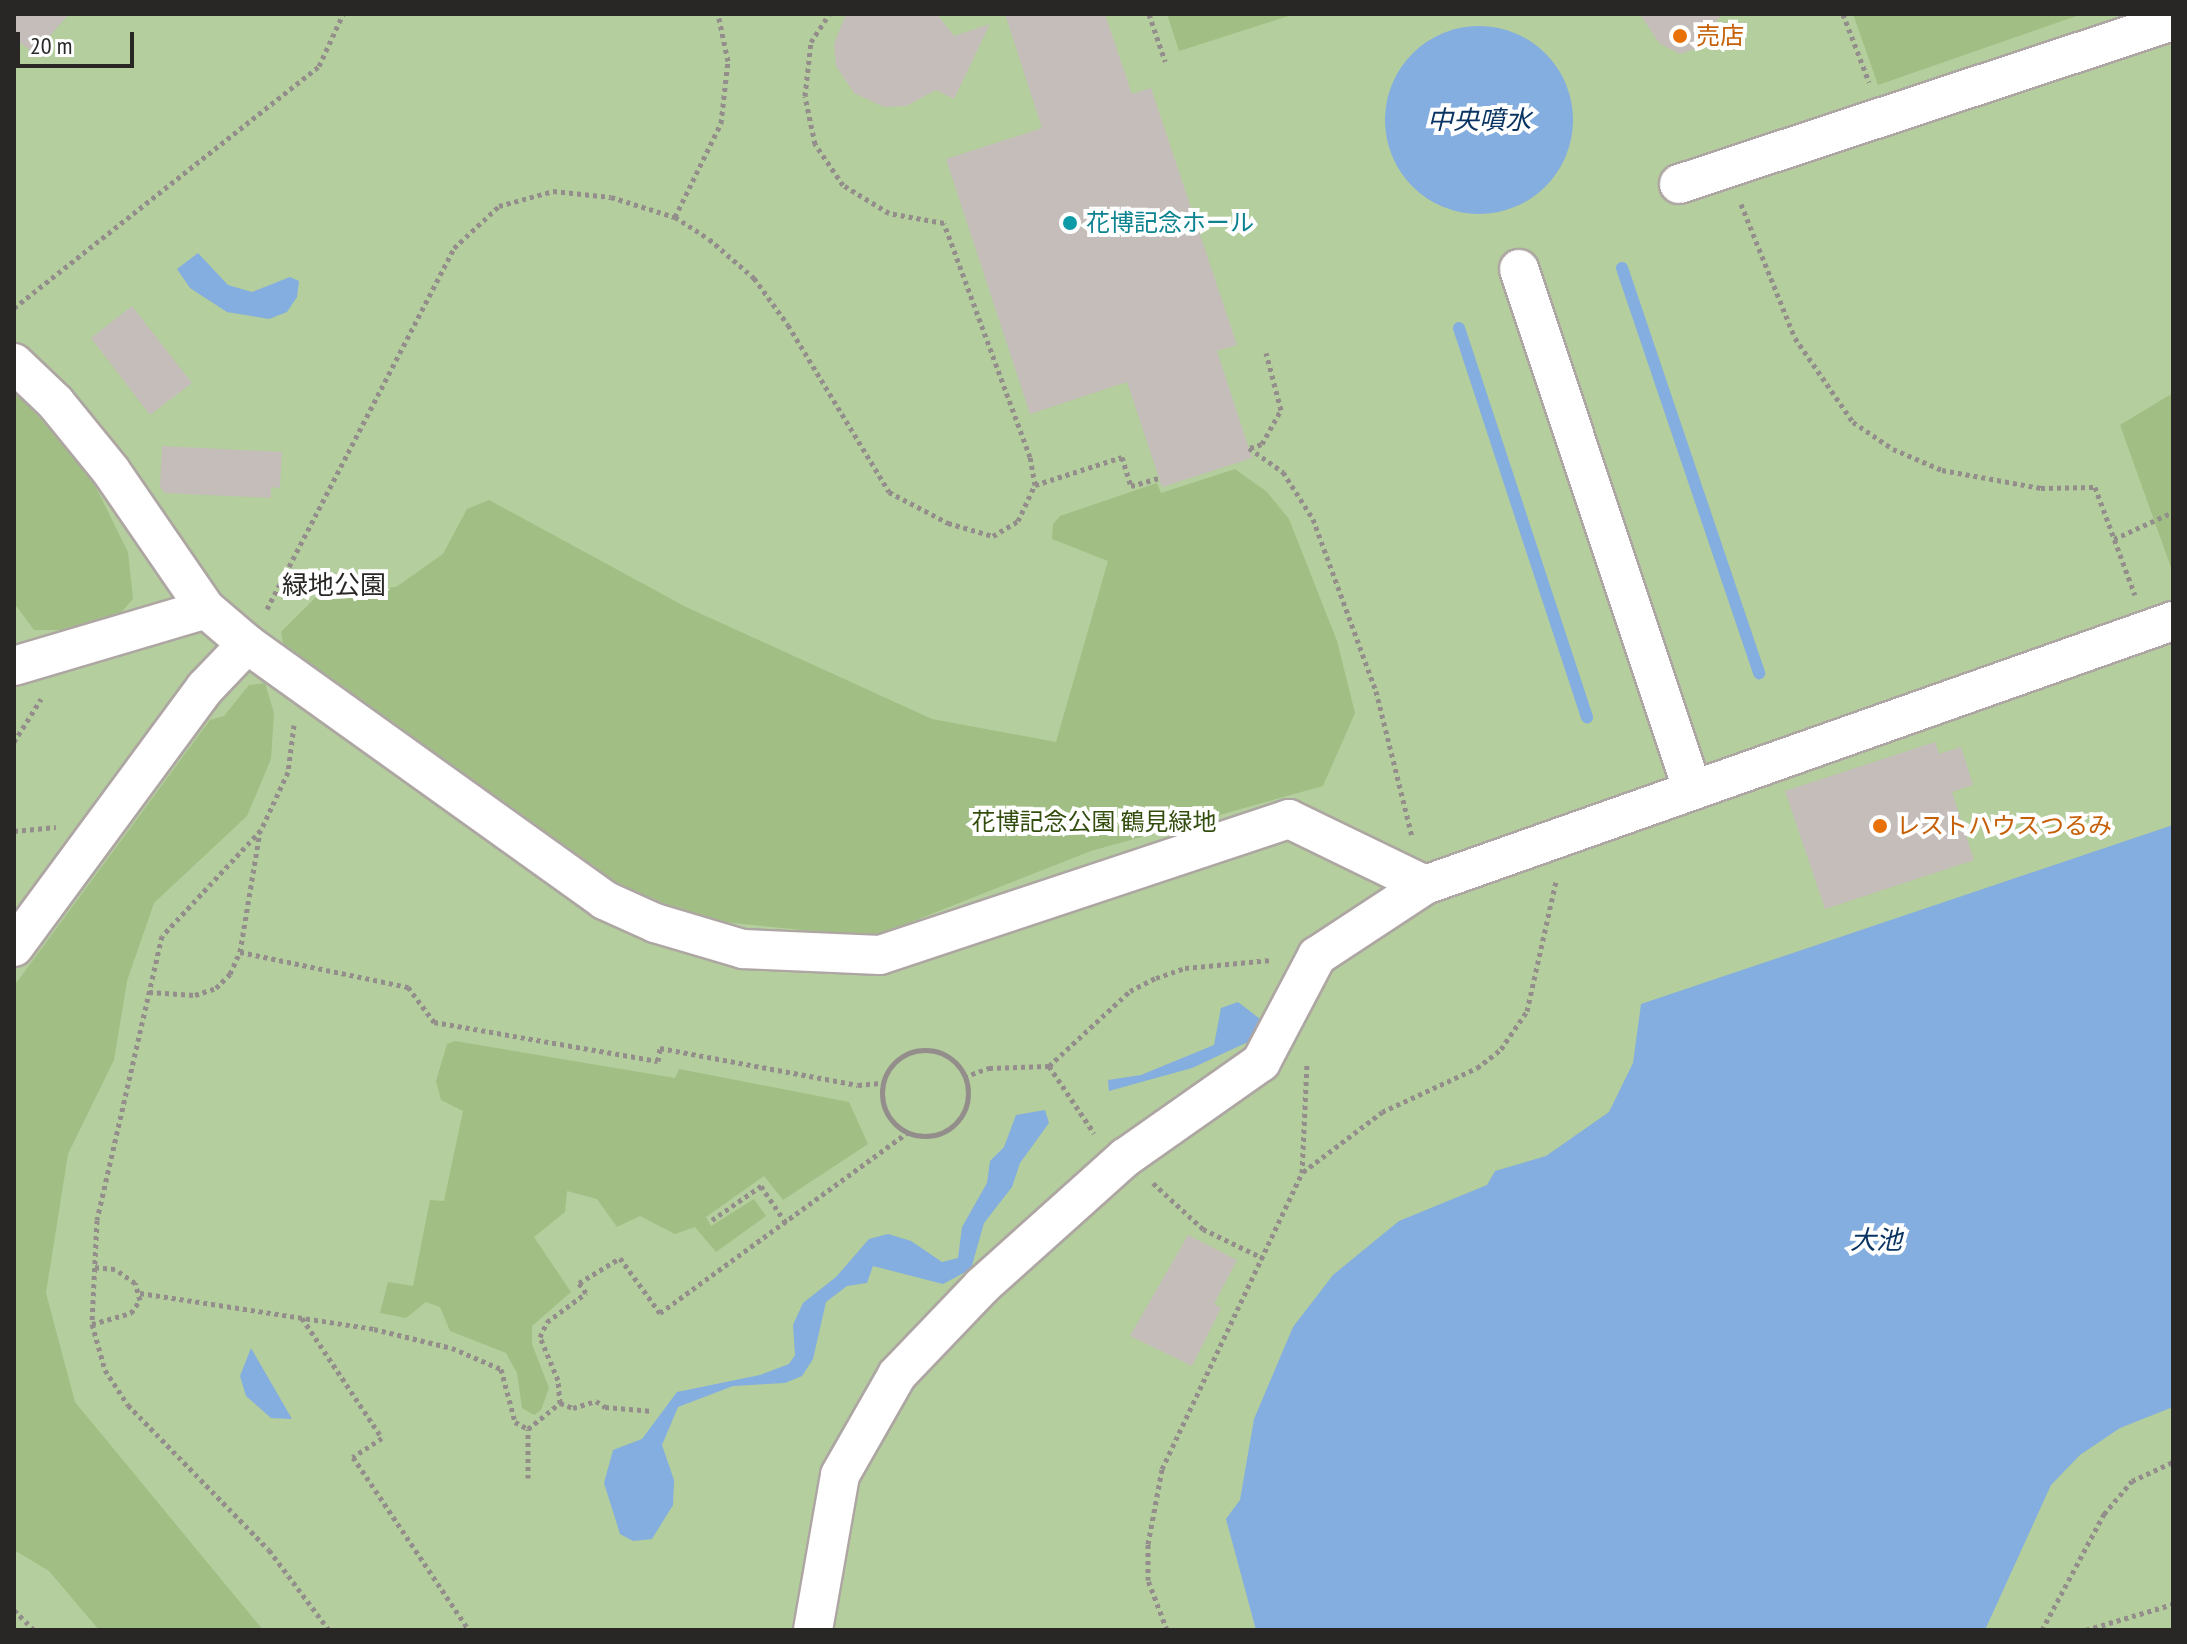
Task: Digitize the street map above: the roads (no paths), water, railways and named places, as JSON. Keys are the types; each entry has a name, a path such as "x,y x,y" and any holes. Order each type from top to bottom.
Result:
{"street":[{"path":"1679,184 1883,120 2173,21"},
{"path":"1519,269 1692,788"},
{"path":"14,363 55,402 111,471 206,609 300,684 604,900 668,928 743,949 880,955 1289,819 1425,885"},
{"path":"14,666 206,609"},
{"path":"813,1630 840,1475 897,1375 982,1286 1126,1157 1261,1062 1317,956 1425,885 2160,624"},
{"path":"14,947 205,688 247,644"}],"water":[{"name":"中央噴水","path":"1479,26 1515,34 1545,54 1565,84 1573,120 1565,156 1545,186 1515,206 1479,214 1443,206 1413,186 1393,156 1385,120 1393,84 1413,54 1443,34"},
{"path":"198,253 228,285 252,292 290,277 299,281 297,297 287,312 269,319 227,312 190,288 177,269"},
{"name":"大池","path":"2173,825 2173,1407 2120,1428 2080,1455 2051,1485 1985,1630 1256,1630 1226,1519 1240,1500 1254,1419 1293,1327 1333,1275 1399,1221 1487,1185 1495,1171 1546,1156 1609,1112 1633,1063 1641,1004"},
{"path":"1238,1002 1260,1019 1257,1035 1250,1041 1192,1068 1109,1091 1108,1080 1141,1075 1214,1045 1221,1008"},
{"path":"1045,1110 1049,1123 1020,1163 1012,1187 984,1223 971,1269 943,1284 873,1266 867,1283 847,1286 826,1302 813,1359 802,1376 785,1383 733,1386 678,1407 662,1445 674,1480 673,1505 652,1539 633,1541 620,1534 604,1483 613,1450 642,1439 677,1392 760,1375 789,1364 795,1355 793,1325 803,1303 836,1277 869,1239 888,1234 911,1241 942,1262 958,1258 962,1227 987,1183 990,1161 1004,1147 1016,1115"},
{"path":"251,1348 292,1419 271,1418 246,1396 240,1376"}],"waterway":[{"path":"1622,268 1759,673"},
{"path":"1459,328 1587,718"}],"place":[{"name":"売店","path":"1680,36"},
{"name":"花博記念ホール","path":"1070,223"},
{"name":"レストハウスつるみ","path":"1880,826"}],"district":[{"name":"緑地公園","path":"334,585"}],"park label":[{"name":"花博記念公園 鶴見緑地","path":"1094,822"}]}
